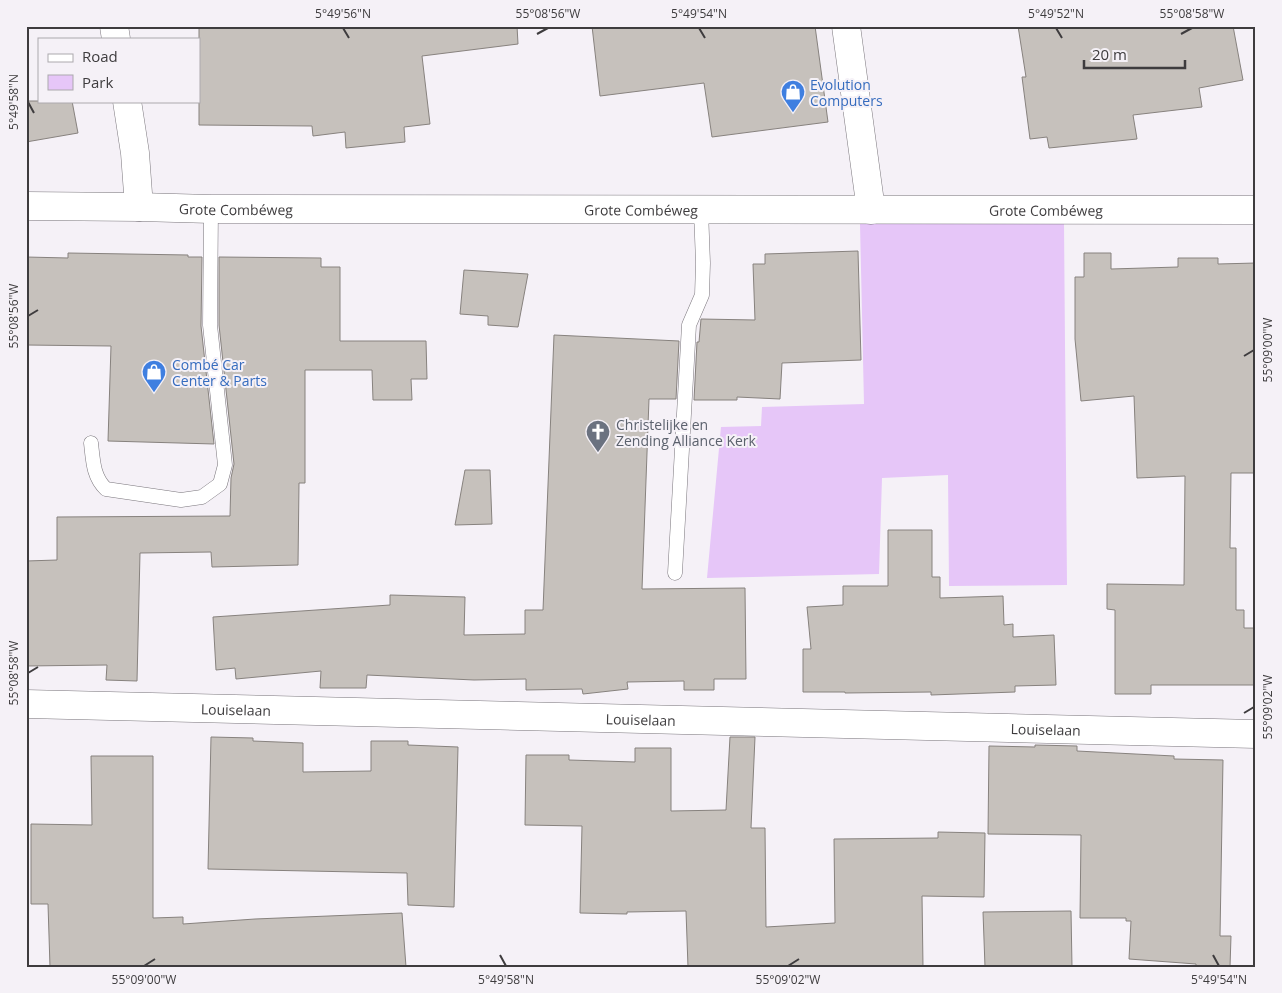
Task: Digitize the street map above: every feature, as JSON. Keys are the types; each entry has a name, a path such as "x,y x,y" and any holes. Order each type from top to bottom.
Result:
{"street":[{"path":"846,26 871,210"},
{"path":"126,102 135,153 139,206"},
{"name":"Grote Combéweg","path":"26,206 139,206 211,209 1256,210"},
{"name":"Louiselaan","path":"26,704 1256,734"}],"lane":[{"path":"91,444 94,470 99,483 106,489 181,500 202,497 220,484 225,465 210,325 211,209"},
{"path":"675,573 688,325 702,295 701,210"}],"green space":[{"path":"1064,223 1067,585 949,586 948,475 882,478 879,574 707,578 721,427 761,426 762,407 864,404 860,224"}],"building":[{"path":"199,26 517,26 518,44 422,56 430,124 404,127 405,142 346,148 345,132 313,136 312,126 199,125"},
{"path":"592,26 815,26 828,122 712,137 704,83 600,96"},
{"path":"1018,26 1233,26 1243,80 1199,88 1202,107 1133,115 1137,139 1049,148 1047,137 1030,139 1022,77 1026,77"},
{"path":"26,101 72,102 78,133 26,142"},
{"path":"858,251 861,360 782,363 780,399 737,397 737,400 694,400 697,342 699,342 701,319 755,320 753,264 765,264 765,254"},
{"name":"Combé Car Center & Parts","path":"68,253 188,255 188,257 202,257 201,326 214,444 108,441 111,346 26,345 26,257 68,258"},
{"path":"1084,253 1111,253 1111,269 1178,267 1178,258 1218,258 1218,264 1256,263 1256,473 1231,473 1230,548 1236,548 1236,610 1244,610 1244,628 1256,628 1256,685 1151,685 1151,694 1115,694 1115,610 1107,609 1107,584 1184,585 1185,476 1137,478 1134,396 1081,401 1075,339 1075,277 1084,277"},
{"path":"219,257 321,258 321,267 340,267 340,341 426,341 427,379 411,379 412,400 373,400 372,370 305,370 305,483 299,483 298,565 212,567 211,552 140,553 137,681 106,680 107,665 26,666 26,561 57,560 57,517 230,516 231,478 234,464 219,325"},
{"path":"464,270 528,274 518,327 488,325 488,316 460,314"},
{"path":"554,335 679,341 676,399 649,399 642,589 745,588 746,679 714,679 714,690 684,690 684,681 627,682 628,689 583,694 582,689 526,690 526,679 474,680 367,675 366,688 320,688 321,671 236,679 235,668 216,670 213,617 390,605 390,595 465,597 464,635 525,634 525,610 543,610"},
{"path":"465,470 490,470 492,524 455,525"},
{"path":"888,530 932,530 932,577 940,577 940,598 1003,596 1004,625 1013,624 1013,637 1054,635 1056,685 1015,686 1015,692 931,695 931,692 803,692 803,649 811,649 807,607 843,605 843,586 888,586"},
{"path":"211,737 253,738 253,741 303,743 303,772 371,771 371,741 408,741 408,745 458,747 454,907 408,905 407,873 208,869"},
{"path":"730,737 755,737 751,828 765,828 766,927 835,923 834,839 938,838 938,832 985,833 984,897 922,896 923,967 688,967 686,911 627,912 627,914 580,913 582,826 525,825 526,755 569,755 569,760 635,762 635,748 671,748 671,811 726,810"},
{"path":"1035,745 1077,746 1077,751 1174,756 1174,759 1223,760 1220,936 1231,936 1230,967 1196,967 1196,964 1129,959 1131,921 1126,921 1126,918 1080,918 1081,835 988,834 989,746 1035,747"},
{"path":"91,756 153,756 153,918 183,917 183,924 402,913 406,967 50,967 48,904 31,904 31,824 92,825"},
{"path":"1071,911 1072,967 985,967 983,912"}],"place":[{"name":"Evolution Computers","path":"793,113"},
{"name":"Combé Car Center & Parts","path":"154,393"},
{"name":"Christelijke en Zending Alliance Kerk","path":"598,453"}]}
